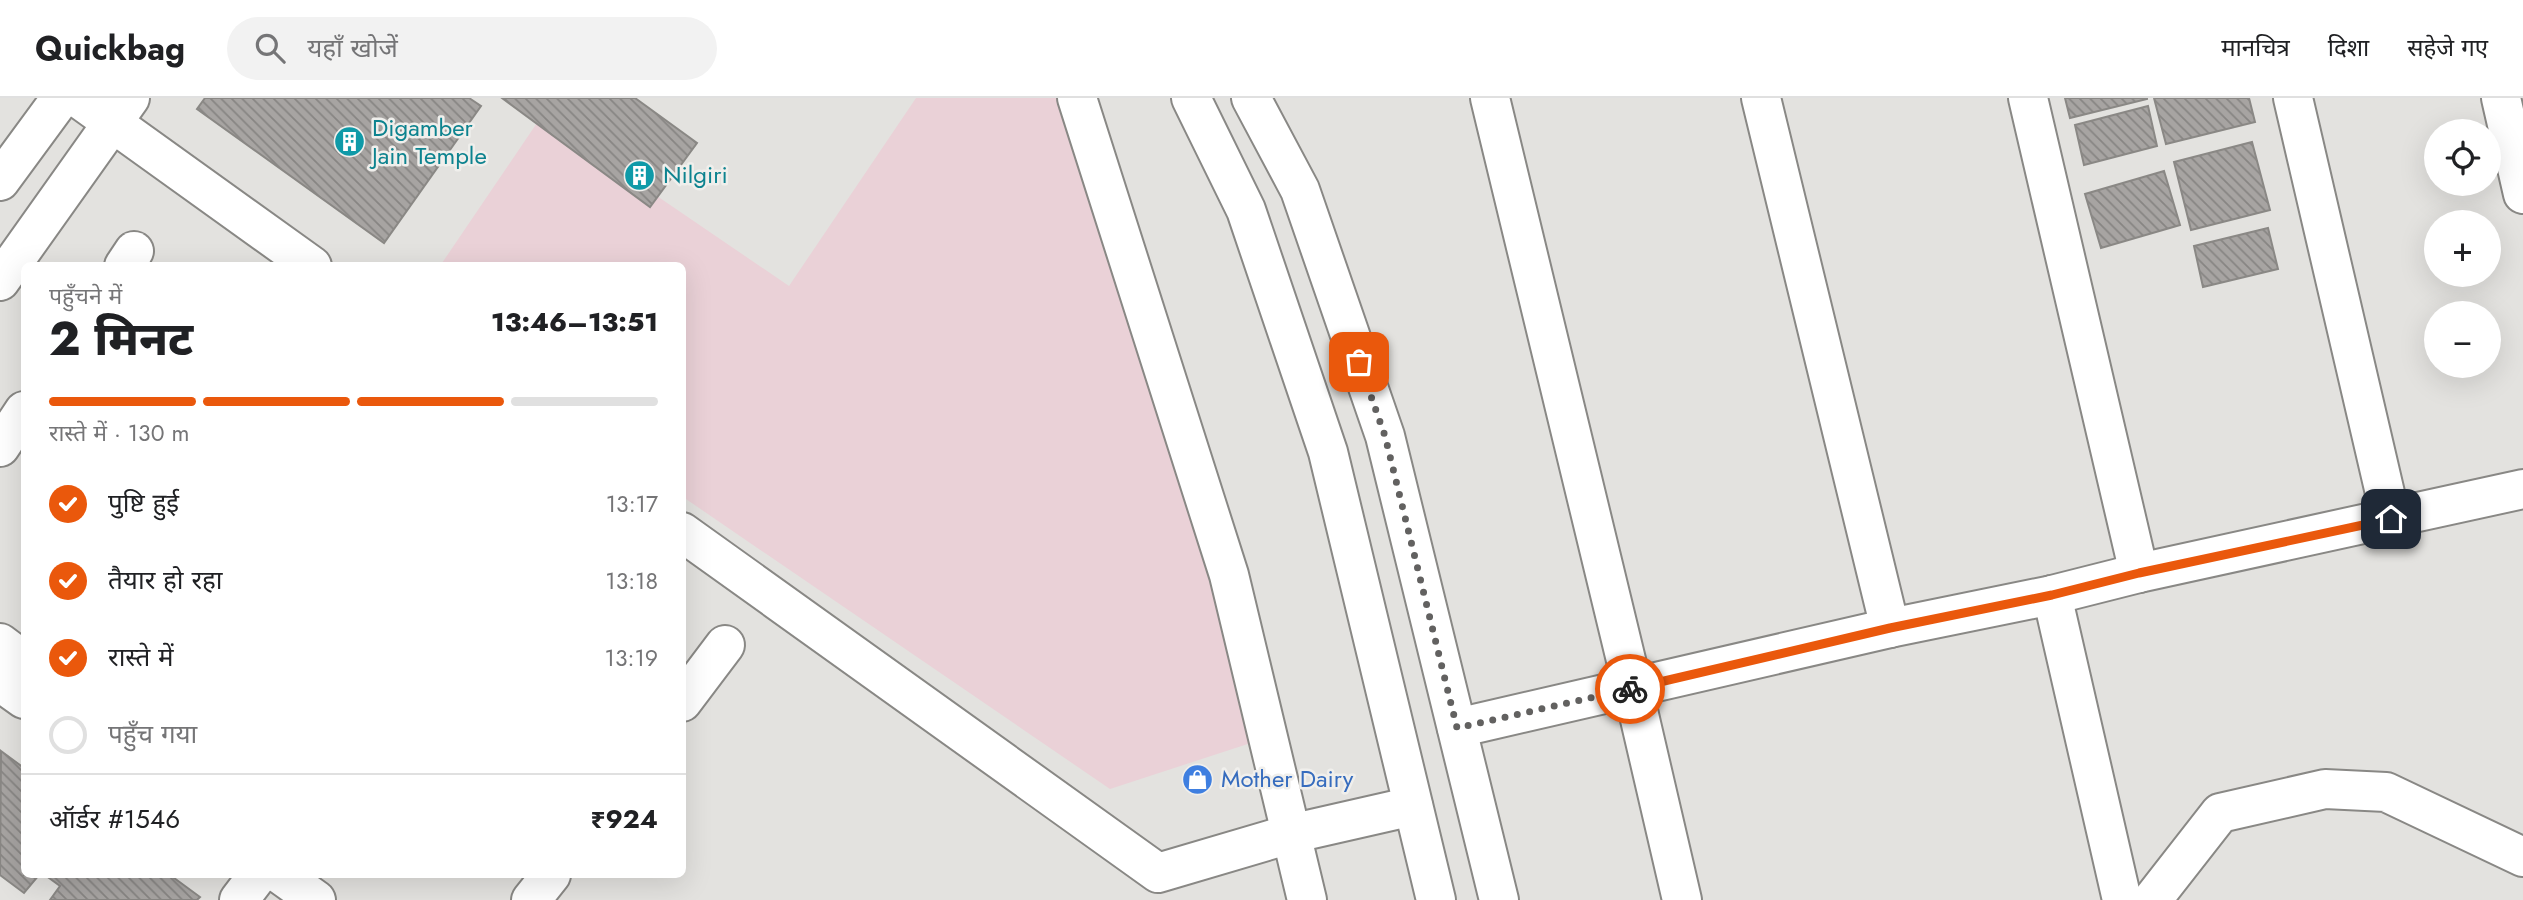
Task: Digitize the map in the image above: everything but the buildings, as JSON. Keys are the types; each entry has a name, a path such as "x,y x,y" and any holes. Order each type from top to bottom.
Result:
{"street":[{"path":"0,181 61,98"},
{"path":"78,98 121,110 307,262"},
{"path":"1077,98 1229,575 1307,900"},
{"path":"1191,98 1245,210 1328,452 1436,900"},
{"path":"1251,98 1300,190 1385,436 1499,900"},
{"path":"1490,98 1682,900"},
{"path":"1761,98 1890,628"},
{"path":"2028,98 2139,573"},
{"path":"2292,98 2391,519"},
{"path":"2501,98 2523,194"},
{"path":"0,281 121,110"},
{"path":"0,447 21,416"},
{"path":"1457,728 1890,628 2052,595 2139,573 2523,489"},
{"path":"686,535 1158,873 1290,834 1413,806"},
{"path":"2052,595 2122,900"},
{"path":"0,643 11,685"},
{"path":"686,697 725,645"},
{"path":"2152,900 2220,813 2325,789 2386,793 2523,857"},
{"path":"239,900 256,878"},
{"path":"285,878 317,900"},
{"path":"319,878 349,900"},
{"path":"531,900 549,878"}],"shaded area":[{"path":"916,98 1058,98 1263,739 1110,789 686,499 686,262 443,262 541,117 789,286"}],"way so far":[{"path":"1359,362 1385,436 1457,728 1630,689"}],"place":[{"name":"Digamber Jain Temple","path":"349,142"},
{"name":"Nilgiri","path":"640,175"},
{"name":"Mother Dairy","path":"1198,779"}],"route":[{"path":"1630,689 1890,628 2052,595 2139,573 2391,519"}]}
